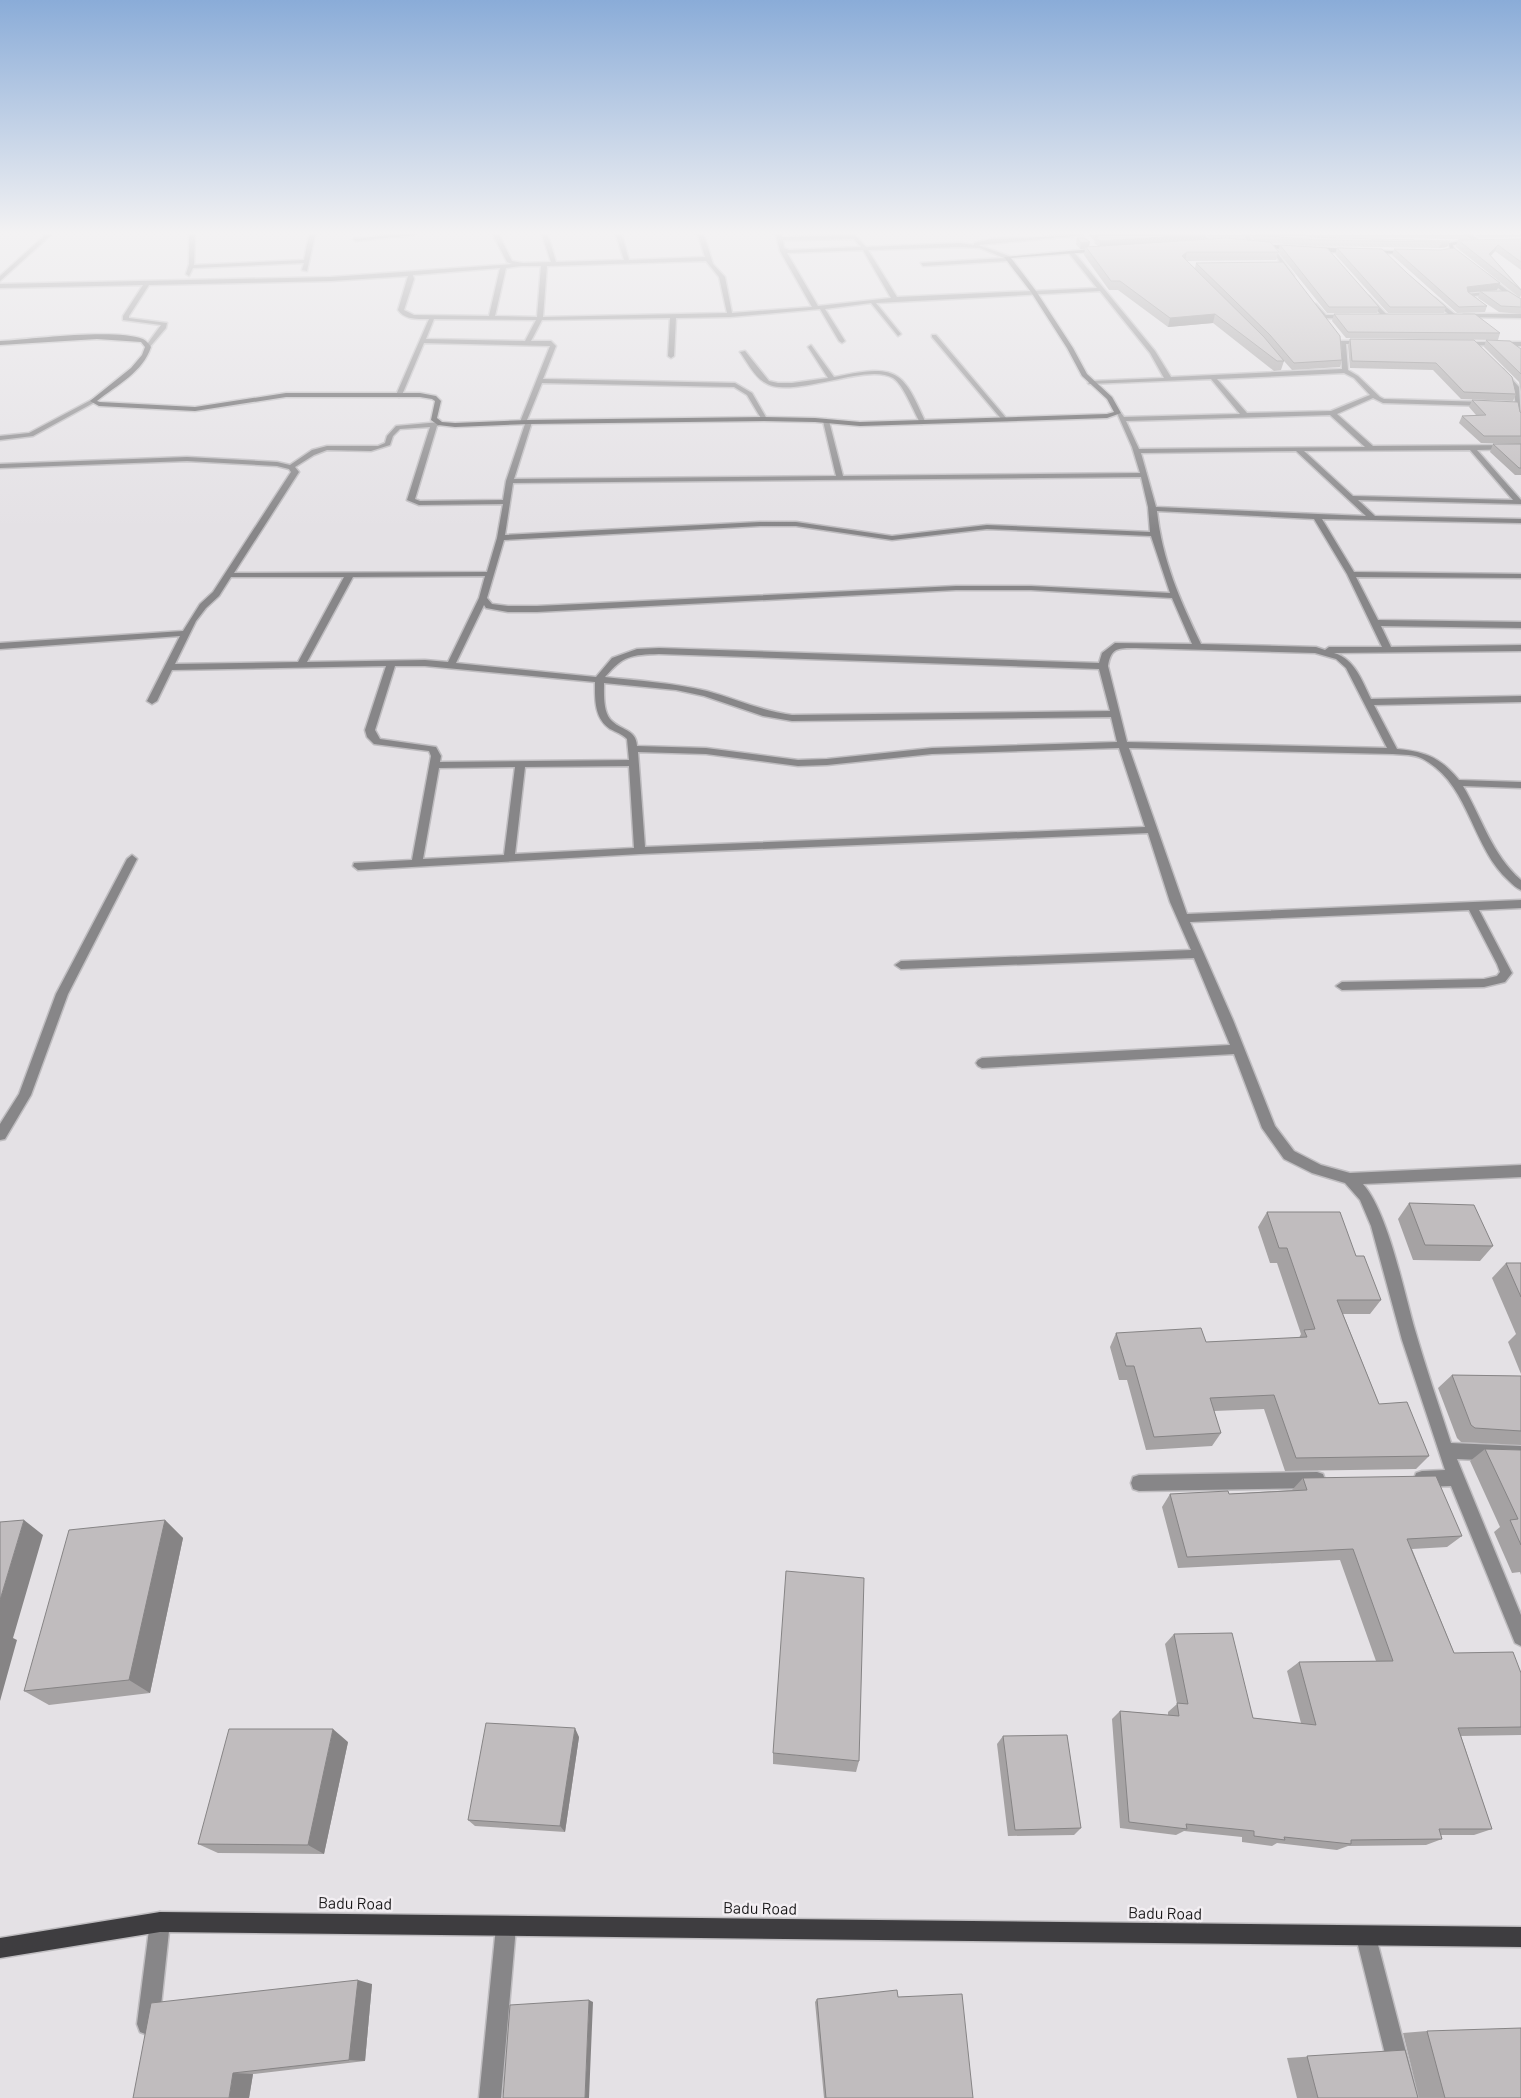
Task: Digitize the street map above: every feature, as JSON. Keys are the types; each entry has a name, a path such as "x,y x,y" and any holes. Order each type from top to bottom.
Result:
{"main road":[{"name":"Badu Road","path":"0,1948 160,1922 1366,1937 1521,1937"}],"street":[{"path":"0,438 31,435 93,401 135,368 147,354 148,347 159,333"},
{"path":"399,395 426,333"},
{"path":"527,342 532,333"},
{"path":"671,356 672,333"},
{"path":"836,333 842,341"},
{"path":"1060,333 1084,375 1110,398 1128,428 1152,509 1154,534 1164,573 1198,647"},
{"path":"1138,333 1153,352 1169,380"},
{"path":"934,336 1005,420"},
{"path":"1338,336 1343,342 1345,371"},
{"path":"0,343 125,338 143,341 148,347"},
{"path":"422,342 527,342 551,343 552,346 526,422 510,481 501,538 483,598 451,664"},
{"path":"1343,342 1371,343"},
{"path":"1455,344 1521,344"},
{"path":"1474,344 1481,351"},
{"path":"811,347 832,379"},
{"path":"744,352 767,382 782,385"},
{"path":"1495,364 1514,382 1521,418"},
{"path":"1284,366 1289,373"},
{"path":"1091,383 1345,371 1357,376 1373,396 1383,401 1498,404"},
{"path":"766,389 782,385 880,373 896,377 923,423"},
{"path":"1212,377 1246,416"},
{"path":"539,381 724,383 744,387 750,392 764,419"},
{"path":"750,392 758,390"},
{"path":"93,401 99,404 195,409 286,395 399,395 434,397 438,401 433,419 437,424"},
{"path":"0,466 187,459 277,464 292,467 317,450 337,448 377,449 388,444 390,436 398,427 437,424 764,419 860,424 1107,416 1246,416 1332,413 1373,396"},
{"path":"1508,405 1517,405"},
{"path":"1332,413 1371,448"},
{"path":"826,421 840,478"},
{"path":"437,424 411,500 419,503 506,502"},
{"path":"1136,451 1521,447"},
{"path":"1296,448 1373,518"},
{"path":"1471,448 1520,502"},
{"path":"152,701 197,613 216,594 291,479 294,472 292,467"},
{"path":"510,481 1143,476"},
{"path":"1350,498 1520,502"},
{"path":"1152,509 1317,517 1521,521"},
{"path":"1317,517 1351,574 1388,649"},
{"path":"501,538 760,524 796,524 892,538 987,527 1154,534"},
{"path":"302,664 350,574"},
{"path":"228,575 490,574"},
{"path":"1351,574 1521,576"},
{"path":"483,598 489,606 508,609 728,601 956,588 1031,588 1174,596"},
{"path":"1375,622 1521,625"},
{"path":"0,646 186,633"},
{"path":"1521,648 1316,650 1136,645 1115,646 1105,655 1103,666 1123,745 1183,918 1238,1048 1269,1128 1289,1155 1317,1169 1350,1179 1521,1171"},
{"path":"1316,650 1338,657 1350,667 1393,751"},
{"path":"640,851 632,739 627,732 607,723 603,717 599,679 615,660 638,652 659,651 1103,666"},
{"path":"392,663 370,730 372,737 377,742 433,750 436,756 436,765 417,862"},
{"path":"169,667 392,663 451,664 676,687 706,694 766,714 824,720 1116,714"},
{"path":"1368,702 1521,699"},
{"path":"634,748 706,751 798,763 827,762 932,751 1123,745 1393,751 1426,756 1444,766 1457,783 1492,857 1512,880 1521,886"},
{"path":"436,765 635,763"},
{"path":"509,858 520,764"},
{"path":"1457,783 1521,785"},
{"path":"358,866 640,851 1151,830"},
{"path":"0,1135 25,1094 62,994 132,859"},
{"path":"1183,918 1521,904"},
{"path":"1342,986 1484,982 1501,979 1506,973 1504,964 1472,906"},
{"path":"901,965 1198,954"},
{"path":"982,1063 1238,1048"},
{"path":"1350,1179 1366,1197 1378,1226 1410,1340 1445,1450 1521,1637"},
{"path":"1445,1450 1521,1454"},
{"path":"1407,1479 1457,1478"},
{"path":"1139,1483 1338,1480"},
{"path":"146,2039 160,1922"},
{"path":"490,2098 506,1926"},
{"path":"1366,1937 1407,2098"}],"building":[{"path":"1240,333 1260,333 1284,361 1277,361"},
{"path":"1268,333 1338,333 1340,336 1342,360 1294,363"},
{"path":"1350,339 1474,340 1512,377 1516,394 1464,392 1436,363 1352,361"},
{"path":"1486,340 1510,341 1521,349 1521,374"},
{"path":"1472,400 1518,402 1521,413 1521,436 1484,436 1462,416 1486,415"},
{"path":"1493,444 1521,444 1521,468 1519,468"},
{"path":"1409,1203 1474,1205 1493,1246 1425,1245"},
{"path":"1267,1212 1340,1212 1356,1256 1364,1256 1381,1300 1337,1300 1379,1404 1407,1402 1429,1456 1296,1458 1274,1395 1210,1398 1221,1433 1154,1437 1134,1366 1126,1366 1116,1333 1201,1328 1206,1342 1307,1337 1304,1330 1315,1329 1287,1248 1279,1248"},
{"path":"1506,1263 1521,1263 1521,1297"},
{"path":"1452,1375 1521,1376 1521,1431 1475,1428 1471,1425"},
{"path":"1485,1449 1521,1450 1521,1545 1510,1520 1518,1519"},
{"path":"1436,1476 1462,1536 1407,1539 1454,1653 1513,1652 1521,1673 1521,1727 1458,1728 1492,1829 1439,1829 1442,1839 1351,1840 1351,1844 1284,1837 1285,1840 1254,1836 1254,1831 1186,1824 1187,1829 1129,1822 1120,1711 1179,1716 1177,1703 1188,1704 1174,1634 1232,1633 1253,1718 1316,1725 1299,1662 1393,1661 1353,1549 1187,1557 1170,1494 1228,1491 1229,1494 1307,1490 1303,1478"},
{"path":"24,1520 0,1600 0,1522"},
{"path":"165,1520 129,1680 24,1691 69,1530"},
{"path":"786,1571 864,1578 859,1761 773,1753"},
{"path":"486,1723 575,1728 560,1826 468,1820"},
{"path":"229,1729 333,1729 308,1845 198,1844"},
{"path":"1067,1735 1081,1828 1015,1830 1003,1736"},
{"path":"358,1980 349,2060 233,2073 229,2098 133,2098 151,2003"},
{"path":"897,1990 898,1997 962,1994 973,2098 826,2098 817,1999"},
{"path":"589,2000 585,2098 503,2098 510,2005"},
{"path":"1521,2028 1521,2098 1445,2098 1427,2031"},
{"path":"1405,2050 1418,2098 1318,2098 1307,2056"}]}
